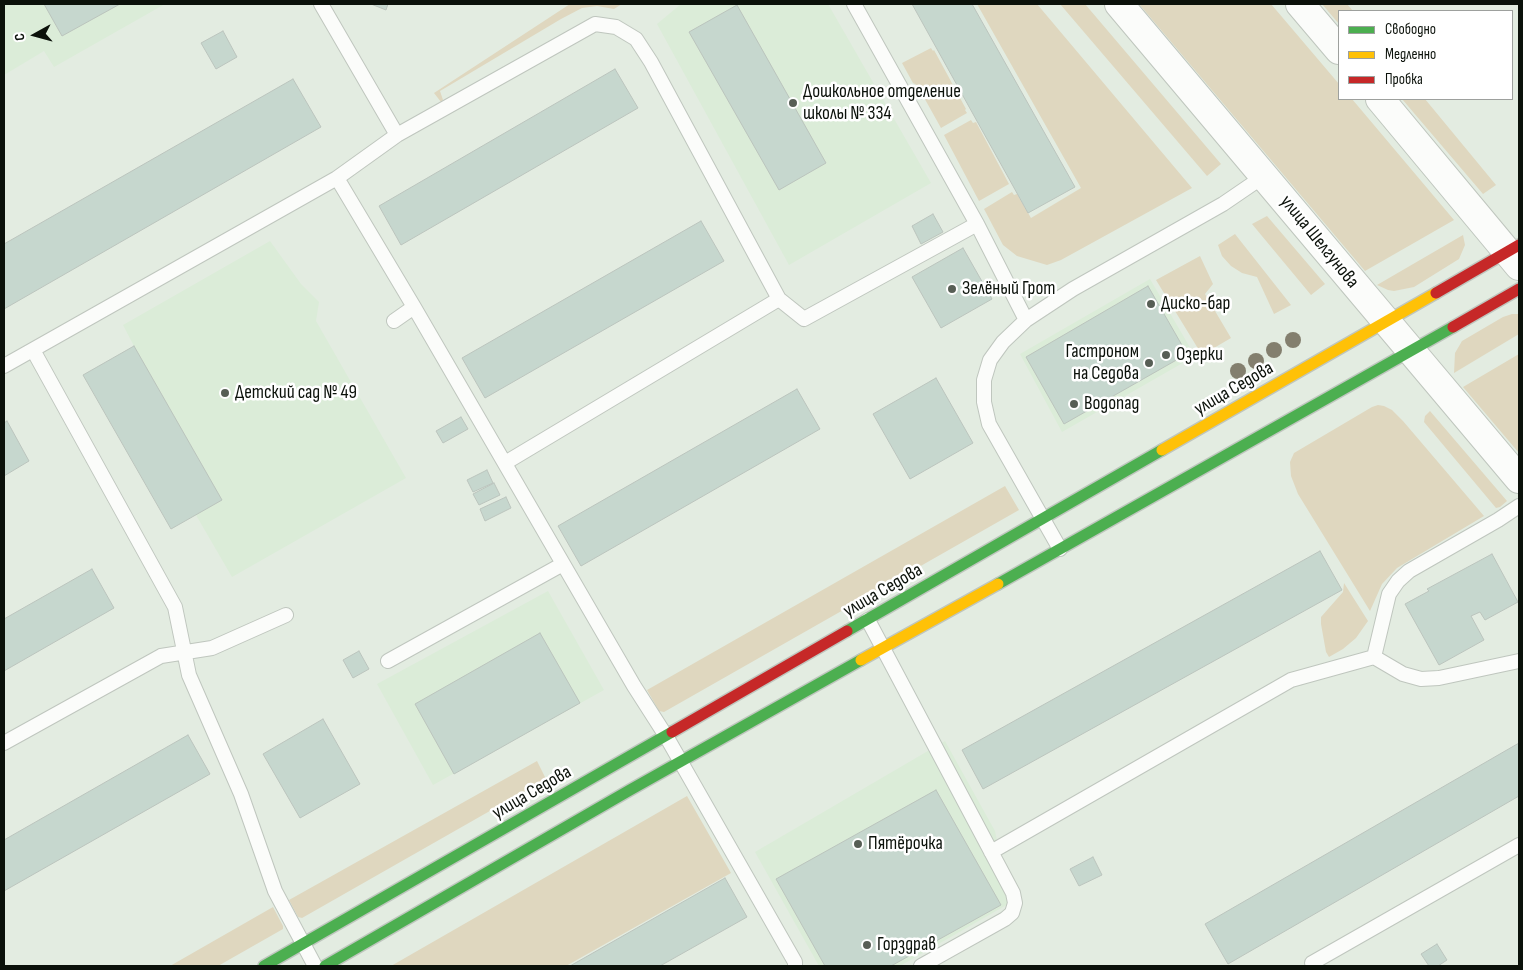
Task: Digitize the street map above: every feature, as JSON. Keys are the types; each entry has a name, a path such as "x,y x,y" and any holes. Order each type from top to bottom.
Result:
{"main road":[{"name":"улица Седова","path":"264,966 1386,322 1515,254"},
{"path":"325,966 681,762 1411,352 1519,289"}],"street":[{"name":"улица Шелгунова","path":"1119,4 1519,479"},
{"path":"1300,4 1338,49"},
{"path":"1381,100 1515,254"}],"lane":[{"path":"321,4 397,135"},
{"path":"854,4 977,224 1026,320"},
{"path":"4,366 337,178 397,135 595,24 616,27 636,39 651,62 779,299 804,319 977,224"},
{"path":"1060,549 989,424 984,402 984,380 990,360 1003,342 1026,320 1073,290 1223,204 1264,176"},
{"path":"337,178 634,686 666,736 795,962 795,966"},
{"path":"505,463 779,299"},
{"path":"394,320 414,307"},
{"path":"33,350 175,607 189,675 241,794 275,891 314,966"},
{"path":"1374,657 1389,594 1398,581 1409,571 1519,506"},
{"path":"388,661 563,564"},
{"path":"4,743 161,656 212,648 286,615"},
{"path":"868,620 1013,893 1015,903 1012,913 1005,919 921,966"},
{"path":"991,852 1291,680 1374,657 1403,674 1421,679 1439,678 1519,661"},
{"path":"1310,965 1519,845"}],"shaded area":[{"path":"4,4 165,4 54,67 44,51 4,75"},
{"path":"570,4 622,4 614,9 597,6 582,8 440,91 443,100 441,102 434,93"},
{"name":"Дошкольное отделение школы № 334","path":"681,4 828,4 931,183 789,265 657,24"},
{"path":"977,4 1037,4 1192,188 1061,260 1047,265 1017,256 1003,245 984,209 1012,192 1014,195 1017,194 1031,218 1081,188"},
{"path":"1060,4 1085,4 1221,164 1207,176"},
{"path":"1139,4 1271,4 1338,83 1338,100 1353,100 1454,220 1365,271"},
{"path":"1322,4 1347,4 1352,10 1338,10 1338,23"},
{"path":"931,48 934,50 967,113 941,128 917,85 913,83 902,63"},
{"path":"1403,100 1426,100 1496,185 1483,194"},
{"path":"971,120 973,123 976,122 1009,184 979,201 944,135"},
{"path":"1267,216 1325,284 1311,295 1252,224"},
{"path":"1235,234 1291,305 1274,314 1257,277 1242,273 1231,266 1222,256 1218,245"},
{"path":"1463,235 1465,245 1459,259 1414,287 1394,291 1377,285"},
{"name":"Детский сад № 49","path":"270,241 301,284 319,302 316,321 406,478 232,577 196,515 171,529 83,375 134,346 123,325"},
{"path":"1200,256 1213,284 1205,294 1231,338 1202,355 1156,280"},
{"path":"1150,279 1195,356 1062,432 1020,354"},
{"path":"1519,314 1519,334 1454,373 1455,353 1462,341 1503,317"},
{"path":"1519,354 1519,453 1463,387"},
{"path":"1378,405 1392,410 1403,421 1484,516 1397,568 1382,584 1370,611 1298,494 1291,476 1290,462 1294,453"},
{"path":"1430,411 1507,501 1500,507 1496,508 1424,422 1425,416"},
{"path":"1005,486 1019,510 664,712 659,711 647,690"},
{"path":"1344,583 1368,621 1356,638 1343,649 1329,657 1326,652 1321,617 1343,592"},
{"path":"548,591 604,690 433,785 377,684"},
{"path":"945,741 995,831 1010,903 900,966 819,966 755,852"},
{"path":"537,761 546,779 302,918 298,917 289,900"},
{"path":"687,796 731,873 566,966 391,966"},
{"path":"273,907 283,929 218,966 170,966"}],"building":[{"path":"44,4 120,4 62,36"},
{"path":"371,4 388,4 386,10"},
{"path":"912,4 972,4 1075,187 1028,213"},
{"path":"737,5 826,163 779,190 689,32"},
{"path":"223,31 237,57 216,69 201,43"},
{"path":"615,69 638,108 401,245 379,206"},
{"path":"293,79 321,127 4,309 4,244"},
{"path":"933,214 943,232 921,244 912,226"},
{"path":"701,221 724,261 485,398 462,358"},
{"name":"Зелёный Грот","path":"963,248 992,299 941,328 912,277"},
{"path":"1148,286 1187,354 1064,424 1026,357"},
{"path":"134,346 222,500 171,529 83,375"},
{"path":"936,378 973,443 910,479 873,414"},
{"path":"797,389 820,429 581,566 558,526"},
{"path":"461,417 468,429 443,443 436,431"},
{"path":"7,421 29,461 4,476 4,423"},
{"path":"487,470 493,483 473,492 467,480"},
{"path":"494,483 500,495 479,505 473,494"},
{"path":"506,497 511,508 485,521 480,509"},
{"path":"1320,551 1342,590 983,789 962,750"},
{"path":"1492,554 1518,602 1485,620 1480,612 1471,616 1484,640 1439,665 1405,604 1429,591 1427,589"},
{"path":"92,569 114,608 4,671 4,619"},
{"path":"540,633 580,703 454,774 415,704"},
{"path":"359,651 369,669 353,678 343,660"},
{"path":"323,719 360,784 300,818 263,754"},
{"path":"188,735 210,774 4,891 4,840"},
{"path":"1519,743 1519,796 1228,964 1205,924"},
{"path":"936,790 1001,905 891,966 825,966 776,879"},
{"path":"1093,857 1102,875 1079,886 1070,869"},
{"path":"725,878 747,917 660,966 570,966"},
{"path":"1437,944 1447,960 1438,966 1429,966 1421,954"}],"traffic: fast":[{"path":"998,584 1453,327"},
{"path":"847,631 1162,450"},
{"path":"325,966 630,790 861,660"},
{"path":"264,966 672,732"}],"traffic: slow":[{"path":"1162,450 1436,293"},
{"path":"861,660 998,584"}],"traffic: jam":[{"path":"1436,293 1519,245"},
{"path":"1453,327 1519,289"},
{"path":"672,732 847,631"}],"place":[{"name":"Дошкольное отделение школы № 334","path":"793,103"},
{"name":"Зелёный Грот","path":"952,289"},
{"name":"Диско-бар","path":"1151,304"},
{"name":"Озерки","path":"1166,355"},
{"name":"Гастроном на Седова","path":"1149,363"},
{"name":"Детский сад № 49","path":"225,393"},
{"name":"Водопад","path":"1074,404"},
{"name":"Пятёрочка","path":"858,844"},
{"name":"Горздрав","path":"867,945"}]}
